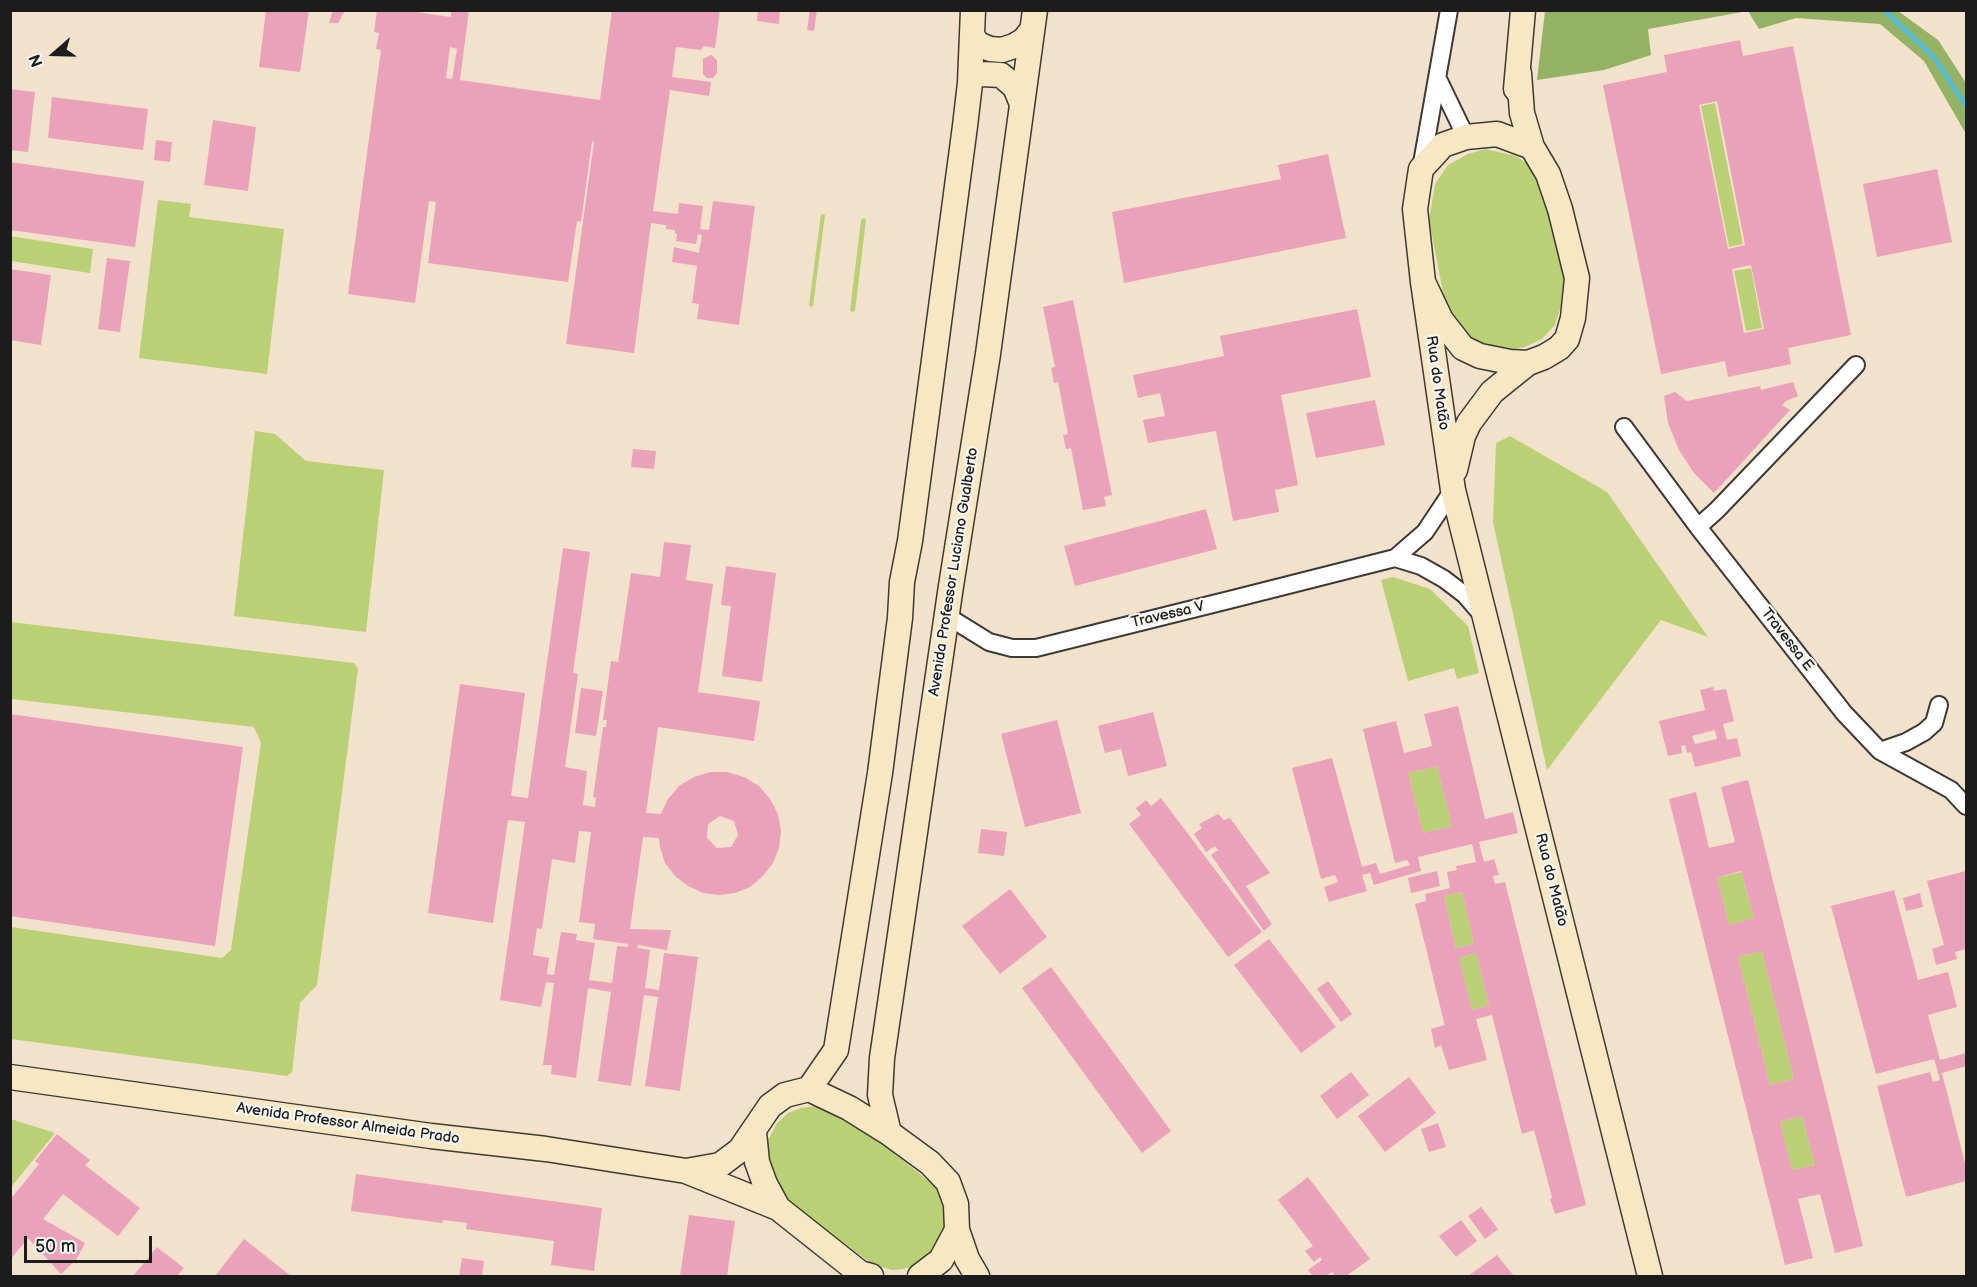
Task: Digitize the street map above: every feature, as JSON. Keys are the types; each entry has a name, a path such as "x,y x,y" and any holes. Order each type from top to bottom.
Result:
{"street":[{"path":"973,10 970,83 950,247 903,582 880,773 836,1050 809,1089 849,1108 890,1133 930,1163 948,1182 956,1204 957,1230 967,1259 977,1276"},
{"path":"1449,10 1415,209 1423,282 1441,320 1463,348 1480,357 1528,363 1559,348 1567,339 1573,318 1577,278 1557,200 1548,174 1532,147 1522,113 1519,73 1523,10"},
{"path":"973,37 978,44 990,49 1002,50 1024,40 1034,20"},
{"name":"Avenida Professor Luciano Gualberto","path":"890,1133 880,1095 882,1058 946,616 988,354 1034,20"},
{"path":"1497,134 1510,117 1519,73"},
{"path":"970,83 974,76 1001,75 1015,87 1022,105"},
{"path":"1438,79 1466,137"},
{"path":"1421,169 1443,145 1466,137 1497,134 1532,147"},
{"name":"Rua do Matão","path":"1423,282 1452,487 1650,1276"},
{"name":"Rua do Matão","path":"1452,487 1463,436 1469,423 1492,392 1528,363"},
{"path":"1698,527 1857,365"},
{"name":"Travessa E","path":"1623,427 1844,713 1880,751 1951,790 1966,807"},
{"name":"Travessa V","path":"946,616 989,642 1012,648 1036,648 1395,558 1425,532 1452,487"},
{"path":"1395,558 1421,566 1444,579 1465,595 1484,616"},
{"path":"1880,751 1906,742 1923,732 1934,723 1939,705"},
{"name":"Avenida Professor Almeida Prado","path":"10,1077 431,1136 546,1149 686,1171 778,1208"},
{"name":"Avenida Professor Almeida Prado","path":"686,1171 720,1165 740,1150 770,1106 785,1095 809,1089"},
{"path":"754,1132 757,1162 765,1184 778,1208 860,1273 871,1276"},
{"path":"920,1276 941,1260 957,1230"}],"green space":[{"path":"1545,11 1748,11 1648,29 1651,55 1604,70 1537,80"},
{"path":"1748,11 1898,11 1938,40 1966,83 1966,134 1924,61 1880,24 1796,18 1759,29"},
{"path":"1715,103 1743,244 1729,247 1701,106"},
{"path":"1485,149 1516,156 1529,165 1540,179 1552,215 1566,291 1555,325 1542,339 1525,347 1506,351 1492,349 1467,337 1447,313 1429,220 1435,184 1448,165 1468,154"},
{"path":"158,200 191,204 189,217 284,229 267,374 139,358"},
{"path":"821,214 825,215 813,306 811,307 809,305"},
{"path":"864,218 866,220 855,311 852,312 850,310 861,220"},
{"path":"10,236 93,249 90,273 11,261"},
{"path":"1751,268 1762,328 1746,331 1734,271"},
{"path":"255,431 275,434 306,461 384,470 366,632 234,616"},
{"path":"1510,436 1607,492 1708,637 1661,620 1547,770 1493,522 1496,443"},
{"path":"1393,577 1430,589 1468,626 1479,673 1457,679 1454,668 1408,681 1381,580"},
{"path":"11,622 354,663 358,669 317,985 300,1003 292,1072 287,1076 11,1039 11,927 222,958 231,950 261,743 254,727 11,699"},
{"path":"1437,766 1452,826 1423,833 1408,773"},
{"path":"1741,872 1754,918 1729,925 1717,878"},
{"path":"1462,892 1474,944 1456,948 1444,896"},
{"path":"1762,951 1794,1079 1770,1085 1738,957"},
{"path":"1476,953 1489,1005 1472,1010 1459,958"},
{"path":"815,1106 848,1117 936,1187 945,1203 945,1241 921,1264 892,1270 872,1264 786,1200 773,1180 765,1146 777,1123 788,1113"},
{"path":"1802,1116 1815,1165 1792,1170 1780,1122"},
{"path":"11,1119 55,1133 12,1186 10,1185"}],"building":[{"path":"266,10 309,10 300,72 259,67"},
{"path":"333,10 345,10 338,23 329,23"},
{"path":"377,10 402,10 451,17 451,10 469,10 460,80 600,100 612,10 720,10 715,48 704,46 701,50 676,47 672,77 711,82 709,96 670,90 653,211 678,214 679,203 703,206 700,229 709,230 713,201 755,206 739,325 697,319 699,304 692,303 697,266 672,262 674,247 699,253 702,235 698,234 696,244 676,241 675,230 666,229 666,225 651,223 634,353 566,344 594,142 592,141 581,222 577,221 568,282 428,263 436,202 429,201 415,303 348,294 381,50 376,49 379,33 374,32","holes":["450,47 457,49 452,79 446,78"]},
{"path":"758,10 780,10 779,24 757,21"},
{"path":"810,10 817,10 814,31 807,30"},
{"path":"1740,40 1743,56 1793,46 1851,335 1788,348 1791,364 1728,377 1725,361 1661,374 1603,85 1667,72 1664,55","holes":["1717,101 1745,245 1728,249 1699,105","1751,265 1764,329 1744,333 1732,269"]},
{"path":"711,55 717,60 717,73 713,78 707,78 703,74 703,59"},
{"path":"10,89 35,92 28,152 10,150"},
{"path":"52,97 148,109 143,150 48,138"},
{"path":"213,120 256,127 248,191 204,185"},
{"path":"156,140 172,142 170,162 154,160"},
{"path":"1328,154 1346,238 1124,283 1112,212 1281,179 1278,165"},
{"path":"10,162 144,181 135,247 10,230"},
{"path":"1937,169 1952,242 1877,257 1863,184"},
{"path":"107,258 130,261 120,332 98,329"},
{"path":"10,269 51,275 41,345 10,340"},
{"path":"1073,300 1112,495 1104,497 1106,506 1083,510 1071,448 1066,449 1063,435 1068,434 1058,382 1054,383 1051,368 1055,367 1043,307"},
{"path":"1357,309 1371,377 1281,395 1298,485 1275,490 1279,512 1233,521 1216,431 1148,443 1143,420 1165,416 1160,393 1138,398 1133,375 1224,356 1220,336"},
{"path":"1793,382 1798,396 1782,405 1790,410 1714,493 1694,473 1679,450 1668,423 1664,396 1675,392 1687,401 1760,386 1761,390"},
{"path":"1375,400 1385,445 1316,458 1306,413"},
{"path":"633,449 656,451 654,469 631,467"},
{"path":"1206,509 1217,549 1075,586 1064,546"},
{"path":"664,542 691,545 686,580 713,584 698,692 760,701 754,741 658,727 646,813 661,814 668,799 679,786 694,777 710,772 727,772 744,777 759,786 770,799 778,814 781,831 779,848 773,863 763,876 750,887 735,893 719,895 703,893 688,886 675,876 665,863 659,838 643,837 630,929 671,930 667,950 638,945 637,948 650,950 645,988 659,990 664,953 698,957 680,1091 645,1086 658,997 644,995 631,1086 598,1081 611,992 588,988 576,1078 551,1074 552,1065 543,1065 554,983 546,982 541,1007 500,1000 525,822 508,820 493,923 428,913 460,684 525,693 511,796 528,798 563,548 590,552 573,673 578,674 565,767 587,771 583,805 595,807 596,798 593,797 603,727 606,727 607,720 603,720 611,661 618,662 631,573 660,577","holes":["720,816 734,821 738,835 731,847 717,848 707,838 708,824","579,831 591,832 579,922 595,924 593,939 628,944 628,947 617,946 612,983 589,980 595,943 576,940 577,934 561,932 554,975 547,974 549,958 533,955 537,928 542,929 552,859 575,863"]},
{"path":"726,566 776,573 762,682 722,676 731,606 721,605"},
{"path":"1713,687 1714,691 1726,689 1734,721 1723,724 1727,740 1737,738 1741,756 1695,767 1691,752 1687,753 1685,745 1681,746 1682,753 1668,756 1659,721 1705,710 1700,690","holes":["1715,730 1717,739 1695,744 1692,736"]},
{"path":"581,688 603,691 596,736 575,733"},
{"path":"1458,706 1485,819 1513,812 1518,833 1479,842 1484,862 1494,859 1499,875 1493,876 1495,884 1505,882 1586,1205 1555,1214 1534,1130 1522,1134 1492,1015 1476,1019 1487,1060 1449,1070 1441,1045 1435,1048 1431,1029 1445,1025 1415,904 1426,901 1425,894 1450,888 1447,872 1457,870 1456,866 1476,862 1472,844 1418,857 1421,871 1374,885 1370,873 1362,875 1367,891 1329,902 1324,887 1338,882 1335,875 1321,879 1292,768 1332,758 1362,867 1376,863 1380,874 1410,865 1407,860 1395,863 1363,729 1396,721 1404,753 1432,746 1424,714","holes":["1437,766 1452,826 1423,833 1408,773","1462,892 1474,944 1456,948 1444,896","1476,953 1489,1005 1472,1010 1459,958"]},
{"path":"1153,712 1167,766 1128,776 1121,749 1105,753 1098,726"},
{"path":"10,714 243,747 215,946 10,916"},
{"path":"1057,720 1081,813 1025,827 1001,734"},
{"path":"1748,780 1863,1246 1835,1253 1820,1194 1798,1199 1813,1258 1785,1265 1669,799 1696,792 1709,848 1735,842 1721,787","holes":["1741,871 1754,918 1729,925 1717,878","1762,951 1794,1079 1770,1085 1738,957","1802,1116 1815,1165 1792,1170 1780,1122"]},
{"path":"1161,798 1262,932 1228,957 1129,824 1141,815 1136,808 1146,800 1151,806"},
{"path":"1218,814 1224,820 1230,818 1270,873 1246,886 1272,924 1264,931 1211,855 1218,850 1215,846 1206,852 1194,834 1202,828 1199,824"},
{"path":"981,829 1007,832 1004,856 978,853"},
{"path":"1437,871 1440,886 1411,893 1408,878"},
{"path":"1966,871 1966,949 1955,952 1957,959 1936,965 1932,949 1944,945 1927,881"},
{"path":"1010,889 1047,937 1000,974 962,926"},
{"path":"1894,890 1918,980 1948,972 1957,1007 1928,1015 1940,1060 1966,1053 1966,1066 1942,1073 1966,1167 1966,1181 1906,1197 1877,1086 1930,1072 1933,1082 1940,1080 1934,1059 1876,1074 1831,906"},
{"path":"1920,893 1923,907 1906,911 1903,898"},
{"path":"1269,939 1336,1027 1301,1053 1234,965"},
{"path":"1051,967 1171,1131 1142,1153 1022,988"},
{"path":"1328,981 1352,1014 1341,1022 1317,989"},
{"path":"1351,1072 1369,1095 1337,1119 1320,1096"},
{"path":"1409,1077 1436,1113 1385,1152 1358,1116"},
{"path":"1438,1123 1446,1147 1429,1152 1421,1129"},
{"path":"57,1134 90,1160 85,1165 140,1208 118,1236 63,1194 43,1219 85,1243 76,1260 61,1274 28,1238 10,1260 10,1200 39,1164 35,1161"},
{"path":"356,1174 602,1208 594,1271 551,1265 554,1241 466,1229 467,1223 443,1220 442,1223 351,1211"},
{"path":"1308,1177 1370,1259 1346,1276 1336,1276 1332,1272 1326,1276 1313,1276 1308,1270 1322,1260 1320,1257 1314,1262 1305,1251 1313,1246 1278,1200"},
{"path":"1481,1207 1498,1229 1485,1239 1468,1216"},
{"path":"689,1215 735,1221 727,1276 680,1276"},
{"path":"1461,1220 1477,1241 1456,1257 1439,1236"},
{"path":"244,1239 291,1276 215,1276"},
{"path":"157,1247 184,1268 177,1276 133,1276"},
{"path":"1497,1255 1514,1276 1468,1276"},
{"path":"462,1258 484,1261 482,1276 459,1276"}],"waterway":[{"path":"1884,10 1934,57 1966,106"}]}
